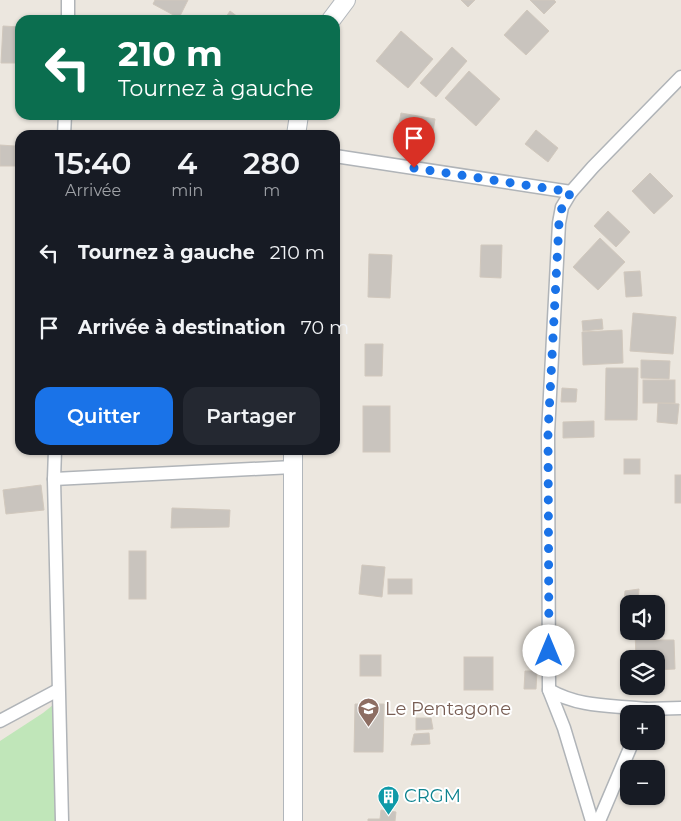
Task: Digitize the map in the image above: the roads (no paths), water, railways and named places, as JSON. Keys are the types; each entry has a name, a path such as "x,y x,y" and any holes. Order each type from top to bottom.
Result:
{"street":[{"path":"68,0 68,15"},
{"path":"335,15 346,0"},
{"path":"592,821 564,728 549,690 548,433 559,223 562,207 571,192 681,77"},
{"path":"340,157 571,192"},
{"path":"55,455 62,821"},
{"path":"54,479 294,459 293,821"},
{"path":"0,722 58,690"},
{"path":"549,690 565,699 582,704 620,708"},
{"path":"665,709 681,708"},
{"path":"599,821 629,750"}],"place":[{"name":"Le Pentagone","path":"369,728"},
{"name":"CRGM","path":"388,815"}]}
